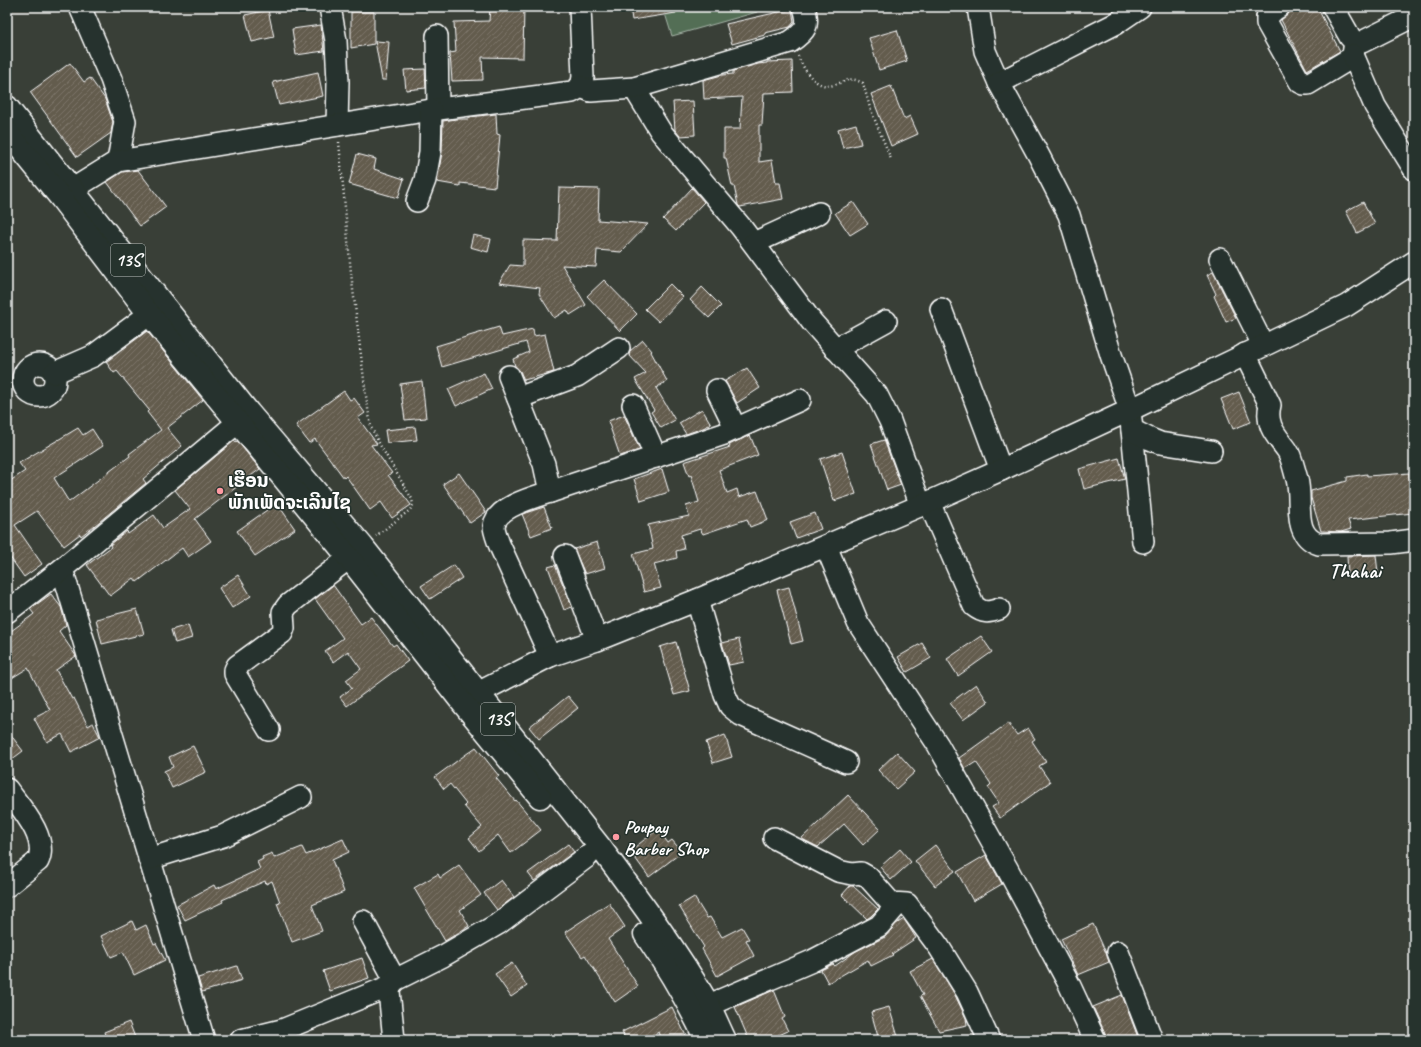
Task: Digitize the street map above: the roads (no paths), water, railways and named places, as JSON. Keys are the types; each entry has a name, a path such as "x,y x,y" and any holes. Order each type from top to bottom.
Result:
{"highway":[{"name":"13S","path":"7,107 67,194 156,309 243,418 356,552 469,697 630,910 664,962 693,1012 706,1040"},
{"name":"13S","path":"7,132 67,194"},
{"name":"13S","path":"469,697 634,893 679,956 709,1005 725,1040"}],"street":[{"path":"80,7 111,79 125,121 118,161"},
{"path":"330,7 336,41 338,125"},
{"path":"67,194 118,161 435,109 572,92 581,87 583,77 580,7"},
{"path":"581,87 591,91 634,88 790,42 803,32 807,25 807,17 804,7"},
{"path":"978,7 985,51 999,83 1069,215 1131,420 1143,542"},
{"path":"999,83 1115,24 1140,7"},
{"path":"1280,7 1274,10 1267,17 1267,23 1300,82 1304,84 1308,84 1350,58 1354,49 1362,42 1387,28 1414,16"},
{"path":"1333,7 1350,37 1375,106 1414,169"},
{"path":"417,201 425,180 430,152 435,109 437,36"},
{"path":"634,88 660,132 754,243 812,322 877,395 890,421 925,504 974,606 980,611 987,613 998,609"},
{"path":"754,243 819,213"},
{"path":"1220,259 1254,350 1270,406 1268,412 1269,421 1272,429 1287,450 1297,480 1301,527 1305,536 1312,542 1319,544 1414,540"},
{"path":"469,697 550,656 597,640 697,600 925,504 1001,470 1131,420 1254,350 1346,306 1414,263"},
{"path":"54,373 93,356 156,309"},
{"path":"941,309 1001,470"},
{"path":"835,348 886,321"},
{"path":"518,398 577,376 620,348"},
{"path":"509,376 544,464 550,492"},
{"path":"717,390 736,429"},
{"path":"550,656 499,544 494,527 496,519 504,510 550,492 724,434 800,400"},
{"path":"633,405 656,457"},
{"path":"7,612 62,569 243,418"},
{"path":"1131,420 1150,439 1160,443 1212,451"},
{"path":"826,546 858,624 938,745 1008,870 1062,971 1095,1040"},
{"path":"269,730 235,674 235,670 237,666 282,632 284,628 283,612 288,605 356,552"},
{"path":"565,556 597,640"},
{"path":"62,569 204,1040"},
{"path":"697,600 724,695 730,706 741,715 846,762"},
{"path":"7,789 37,834 41,847 38,861 7,886"},
{"path":"149,859 223,836 301,797"},
{"path":"774,838 838,871 852,874 861,873 868,877 891,903 907,904 939,947 967,992 989,1040"},
{"path":"241,1040 282,1030 393,983 498,924 588,856"},
{"path":"709,1005 812,961 879,926 898,904"},
{"path":"363,921 393,983"},
{"path":"1118,952 1152,1040"},
{"path":"393,983 389,991 394,1040"}],"place":[{"name":"ເຮືອນ ພັກເພັດຈະເລີນໄຊ","path":"220,491"},
{"name":"Poupay Barber Shop","path":"616,837"}],"district":[{"name":"Thahai","path":"1355,571"}]}
